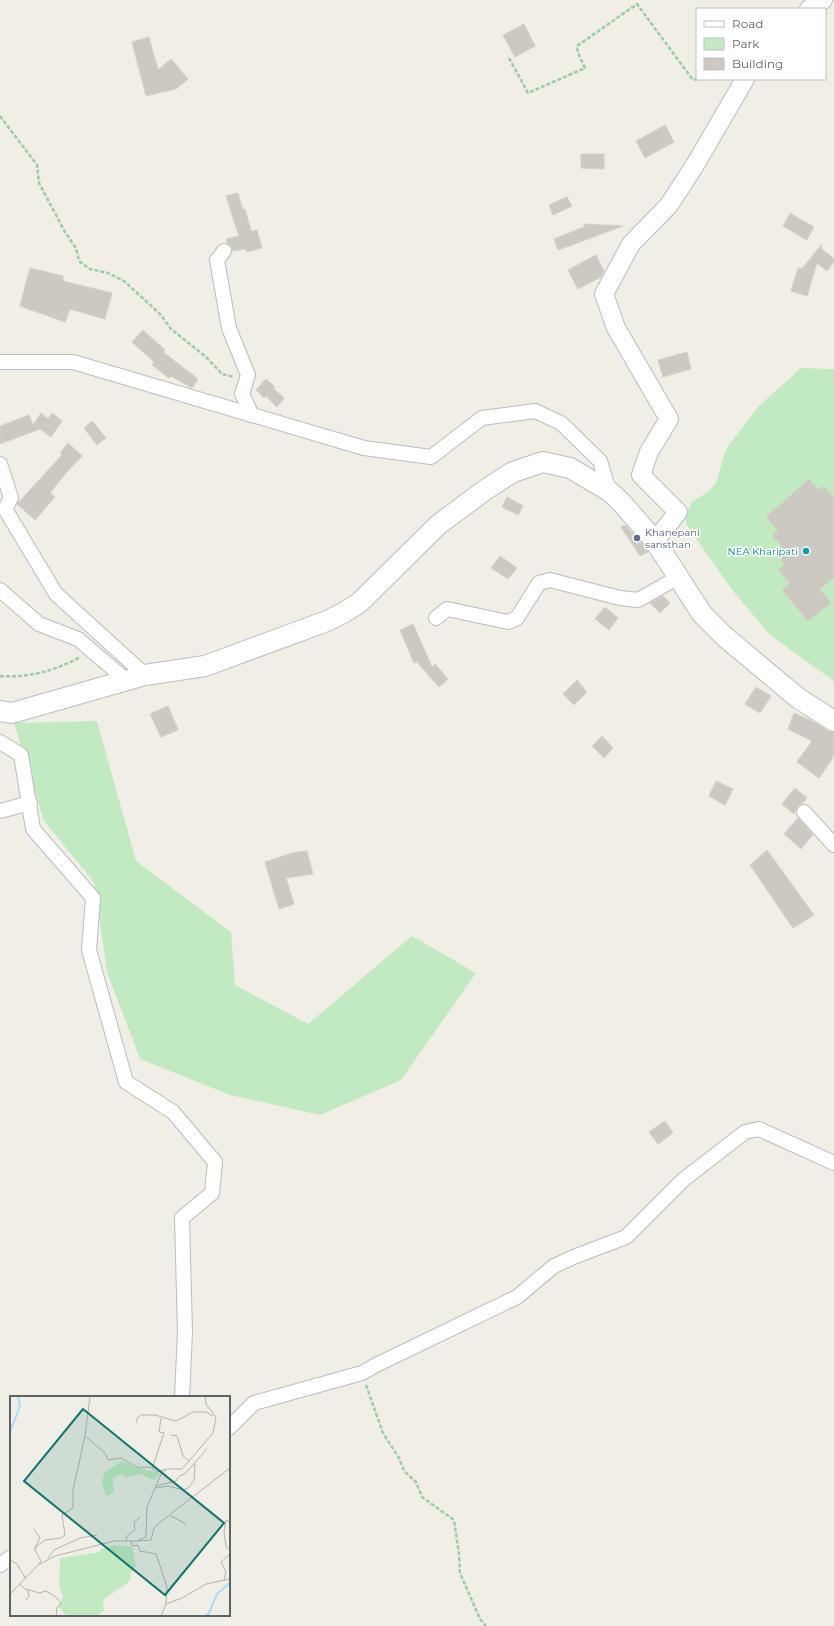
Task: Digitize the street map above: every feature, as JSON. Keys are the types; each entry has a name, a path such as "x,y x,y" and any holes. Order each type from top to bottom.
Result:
{"main road":[{"path":"0,711 12,712 136,678 205,666 327,621 359,603 438,525 485,490 514,472 543,462 570,468 609,491 621,502 655,542 677,578 702,614 725,637 798,698 834,721"}],"street":[{"path":"811,8 823,0"},
{"path":"655,542 678,512 641,475 649,452 669,419 616,328 604,294 631,244 668,205 695,165 744,80"},
{"path":"224,251 217,260 229,328 248,375 242,394 252,415"},
{"path":"0,362 73,362 364,448 431,457 482,418 535,411 561,423 600,461 609,491"},
{"path":"0,464 11,498 4,509 56,594 136,678"},
{"path":"436,618 447,609 508,622 517,618 539,583 550,580 620,598 638,600 677,578"},
{"path":"0,590 39,624 78,639 136,678"},
{"path":"0,742 21,755 30,803 33,829 94,898 90,950 126,1082 173,1112 215,1162 212,1194 182,1218 185,1332 182,1396"},
{"path":"0,811 30,803"},
{"path":"804,812 834,845"},
{"path":"230,1427 254,1403 362,1373 517,1297 554,1266 626,1237 683,1180 745,1132 759,1129 834,1163"},
{"path":"0,1565 10,1558"}],"path":[{"path":"509,58 528,94 584,68 577,46 636,4 693,80 696,78"},
{"path":"0,116 37,164 39,183 65,232 76,248 79,261 90,269 108,273 124,281 160,314 171,329 206,357 222,374 246,381"},
{"path":"0,676 15,677 41,674 72,661 92,649"},
{"path":"362,1373 383,1433 399,1458 404,1471 416,1482 422,1497 454,1520 459,1554 460,1574 480,1619 486,1626"}],"green space":[{"path":"801,368 834,369 834,681 770,635 733,591 686,524 686,515 692,502 709,491 716,483 726,449 758,407"},
{"path":"97,721 136,861 231,932 235,985 308,1024 412,936 476,973 401,1080 320,1115 230,1095 140,1059 107,972 94,882 44,821 14,723"}],"building":[{"path":"524,24 535,46 515,57 503,35"},
{"path":"149,37 158,70 171,59 188,79 176,89 146,96 132,42"},
{"path":"665,125 674,142 645,158 636,141"},
{"path":"581,154 604,154 604,169 581,168"},
{"path":"238,193 243,210 245,209 251,231 257,230 262,248 247,252 246,249 232,251 232,247 227,243 226,239 239,236 226,196"},
{"path":"567,197 572,206 553,215 549,205"},
{"path":"790,213 814,227 807,240 783,226"},
{"path":"584,224 623,226 558,250 554,239 584,227"},
{"path":"822,244 821,248 834,259 834,262 827,271 817,263 807,296 791,291 798,268 802,269"},
{"path":"596,255 604,271 601,277 578,289 568,270"},
{"path":"30,268 63,276 63,281 112,293 105,319 70,309 65,322 20,306"},
{"path":"143,330 165,350 163,352 198,379 192,388 171,376 169,378 152,365 154,362 132,342"},
{"path":"687,352 691,369 663,377 658,360"},
{"path":"266,379 284,398 277,407 266,396 264,398 256,390"},
{"path":"41,413 48,419 52,413 62,421 51,437 40,429 0,444 0,426 29,415 33,425"},
{"path":"92,421 106,438 97,445 84,428"},
{"path":"68,443 82,456 50,493 55,497 35,520 17,504 62,455 60,453"},
{"name":"NEA Kharipati","path":"809,479 818,490 824,486 834,498 834,577 820,589 831,603 808,621 782,590 790,583 778,570 785,565 775,554 782,547 772,535 778,531 766,517"},
{"path":"507,497 523,506 518,515 502,507"},
{"path":"625,525 648,552 640,556 621,527"},
{"path":"500,556 517,568 508,579 491,568"},
{"path":"663,596 670,603 660,613 650,603"},
{"path":"605,607 618,618 609,630 595,619"},
{"path":"413,624 432,667 435,664 448,679 439,687 417,662 414,663 400,630"},
{"path":"577,680 587,692 574,705 563,694"},
{"path":"756,687 771,696 760,713 745,704"},
{"path":"168,706 178,730 161,737 150,714"},
{"path":"794,713 814,722 828,731 834,732 834,752 832,759 819,778 797,762 812,741 788,729"},
{"path":"602,736 613,748 604,758 592,746"},
{"path":"716,781 733,789 725,805 709,796"},
{"path":"795,788 807,798 798,806 794,814 782,804"},
{"path":"798,818 813,835 801,849 784,834"},
{"path":"767,850 814,915 793,928 750,865"},
{"path":"307,851 313,874 286,878 294,904 279,909 265,862 292,853"},
{"path":"665,1121 673,1133 658,1144 649,1132"}],"place":[{"name":"Khanepani sansthan","path":"637,538"},
{"name":"NEA Kharipati","path":"806,551"}]}
